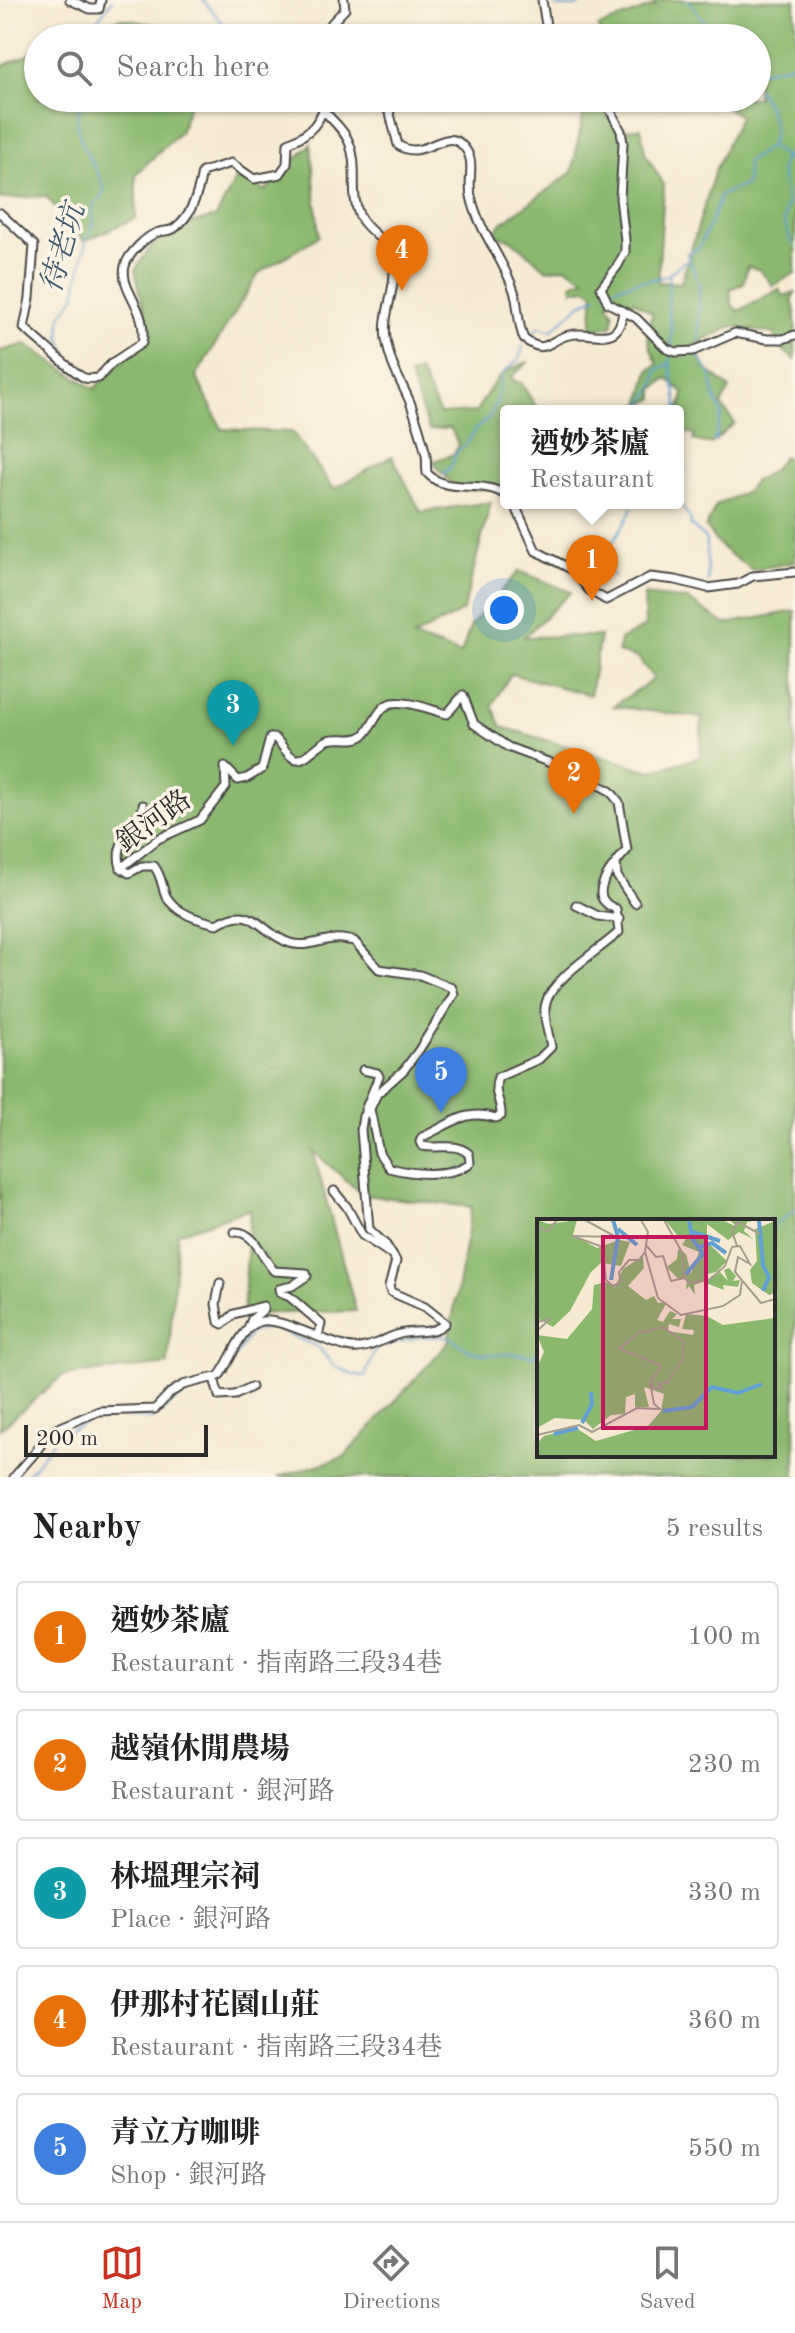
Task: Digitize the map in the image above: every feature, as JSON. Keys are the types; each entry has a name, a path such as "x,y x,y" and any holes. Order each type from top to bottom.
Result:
{"street":[{"path":"70,0 90,9 99,9 101,0"},
{"path":"331,24 345,9 344,0"},
{"path":"542,0 546,24"},
{"path":"0,213 34,245 24,328 75,373 86,379 98,378 112,363 142,343 145,330 141,313 130,294 124,272 130,256 156,233 173,230 183,221 200,187 202,172 231,163 254,179 280,174 287,164 288,143 306,136 323,112"},
{"path":"325,112 346,135 350,145 353,192 363,222 382,239 392,257 394,273 385,318 386,339 396,376 410,401 426,458 427,473 443,485 468,485 500,491"},
{"path":"389,112 398,145 407,151 418,151 442,140 454,140 462,144 471,158 471,197 489,243 515,292 524,339 533,346 543,348 569,335 603,336 616,331 621,325 623,312"},
{"path":"611,112 623,143 620,198 625,252 601,288 608,303 636,318 667,349 676,352 693,351 735,333 767,339 795,335"},
{"path":"517,509 536,551 573,570 600,599 606,600 650,577 708,588 738,584 753,576 795,572"},
{"name":"銀河路","path":"363,1116 377,1094 404,1070 419,1050 454,994 452,988 420,975 379,969 354,941 336,938 301,945 287,942 243,914 232,915 217,924 195,920 167,897 161,874 154,866 142,866 129,873 121,868 158,839 200,820 226,787 225,767 238,780 247,778 262,769 270,738 275,738 297,759 305,758 317,745 328,740 337,737 356,739 365,734 385,705 406,703 447,714 463,695 474,724 508,747 572,771 610,791 619,802 627,850 604,882 601,895 603,902 616,909 619,919"},
{"path":"121,868 119,854 125,835 142,820 143,805"},
{"path":"616,863 617,876 635,903"},
{"path":"370,1109 379,1153 389,1168 405,1172 461,1170 470,1163 469,1154 463,1148 422,1146 422,1137 448,1126 461,1116 501,1116 502,1107 494,1088 498,1077 539,1059 551,1047 546,1001 553,989 581,961 604,947 619,932 619,919 598,916 576,905"},
{"path":"248,1328 267,1320 340,1346 362,1349 392,1335 433,1331 445,1323 425,1307 391,1292 389,1287 396,1261 369,1229 361,1129 379,1076 363,1070"},
{"path":"334,1191 362,1235 391,1253"},
{"path":"235,1232 245,1232 256,1242 263,1259 274,1271 306,1273 307,1276 292,1286 279,1289 280,1293 290,1297 321,1324 318,1336"},
{"path":"14,1477 56,1429 99,1411 155,1409 183,1385 214,1378 224,1369 252,1319 263,1310 263,1306 234,1314 223,1324 219,1322 216,1304 220,1283"},
{"path":"214,1378 219,1396 235,1395 251,1387"}],"green space":[{"path":"651,0 795,0 795,273 773,286 760,270 748,266 743,284 730,289 732,305 739,311 779,289 784,296 795,292 792,299 795,310 795,360 775,343 775,334 732,326 693,346 707,370 730,388 721,405 735,423 711,444 693,440 695,434 684,432 684,405 681,405 684,393 667,378 654,389 654,399 640,405 649,370 658,364 648,333 653,314 634,301 625,304 615,296 608,304 614,314 612,326 591,330 594,293 586,288 573,290 572,284 585,279 566,267 547,270 513,241 494,233 502,223 572,172 583,116 578,112 604,112 621,130 641,128 645,153 664,185 658,282 681,283 715,170 740,116 733,112 771,112 771,24 606,24 656,5"},
{"path":"120,18 151,24 105,24"},
{"path":"24,57 24,112 187,112 181,131 136,174 136,218 84,241 46,196 0,199 0,67"},
{"path":"311,144 319,236 259,273 196,376 222,429 292,432 334,489 392,456 421,512 491,502 463,611 413,637 461,654 471,625 519,571 571,592 524,637 600,636 590,695 511,674 492,705 502,727 651,771 700,757 702,718 613,706 654,679 638,658 618,652 620,640 645,627 644,595 688,600 725,624 795,611 795,1477 278,1477 344,1457 448,1343 472,1207 363,1195 313,1151 356,1311 243,1314 250,1209 178,1233 168,1364 62,1376 0,1429 0,351 26,344 94,389 150,334 135,270 151,246 195,222 216,217 237,177 265,191"},
{"path":"529,362 511,377 521,383 535,405 500,405 500,488 460,490 445,477 446,474 441,473 434,461 454,454 458,445 451,428 429,430 409,375 419,371 440,414 476,412 491,387 502,375"},
{"path":"783,456 795,463 795,562 753,570 721,546 706,527 716,505 747,491 754,481 772,471"}],"waterway":[{"name":"待老坑","path":"94,24 112,0"},
{"path":"203,0 223,24"},
{"path":"556,7 575,7 588,0"},
{"path":"688,0 707,24"},
{"path":"771,69 795,64"},
{"name":"待老坑","path":"72,365 60,337 61,316 75,296 87,238 94,224 94,205 103,194 104,187 82,144 77,121 79,112"},
{"path":"607,291 663,277 689,260 687,253 699,248 720,195 746,185 747,162 767,148 772,139 774,132 770,112"},
{"path":"770,146 795,164"},
{"path":"784,155 781,170 787,204 784,221 792,244"},
{"path":"690,261 699,283 699,342"},
{"path":"669,274 671,347"},
{"path":"528,337 540,327 551,331 581,304 597,296"},
{"path":"444,474 452,465 457,451 467,444 474,431 490,416 497,401 502,374 519,359 523,346"},
{"path":"670,354 677,405"},
{"path":"697,354 710,374 715,399 722,413 714,442"},
{"path":"643,405 654,387 657,370 669,364"},
{"path":"613,576 607,558 631,509"},
{"path":"684,509 691,520 690,524 706,540 708,582"},
{"path":"775,1225 795,1210"},
{"path":"218,1385 250,1332 272,1327 318,1347 333,1365 353,1375 365,1376 376,1347 420,1337 449,1336 481,1354 534,1356 537,1353"},
{"path":"24,1477 55,1438 101,1415 151,1419 191,1389 212,1386"}],"place":[{"name":"伊那村花園山莊","path":"402,291"},
{"name":"迺妙茶廬","path":"592,601"},
{"name":"林塭理宗祠","path":"233,746"},
{"name":"越嶺休閒農場","path":"574,814"},
{"name":"青立方咖啡","path":"441,1113"}]}
